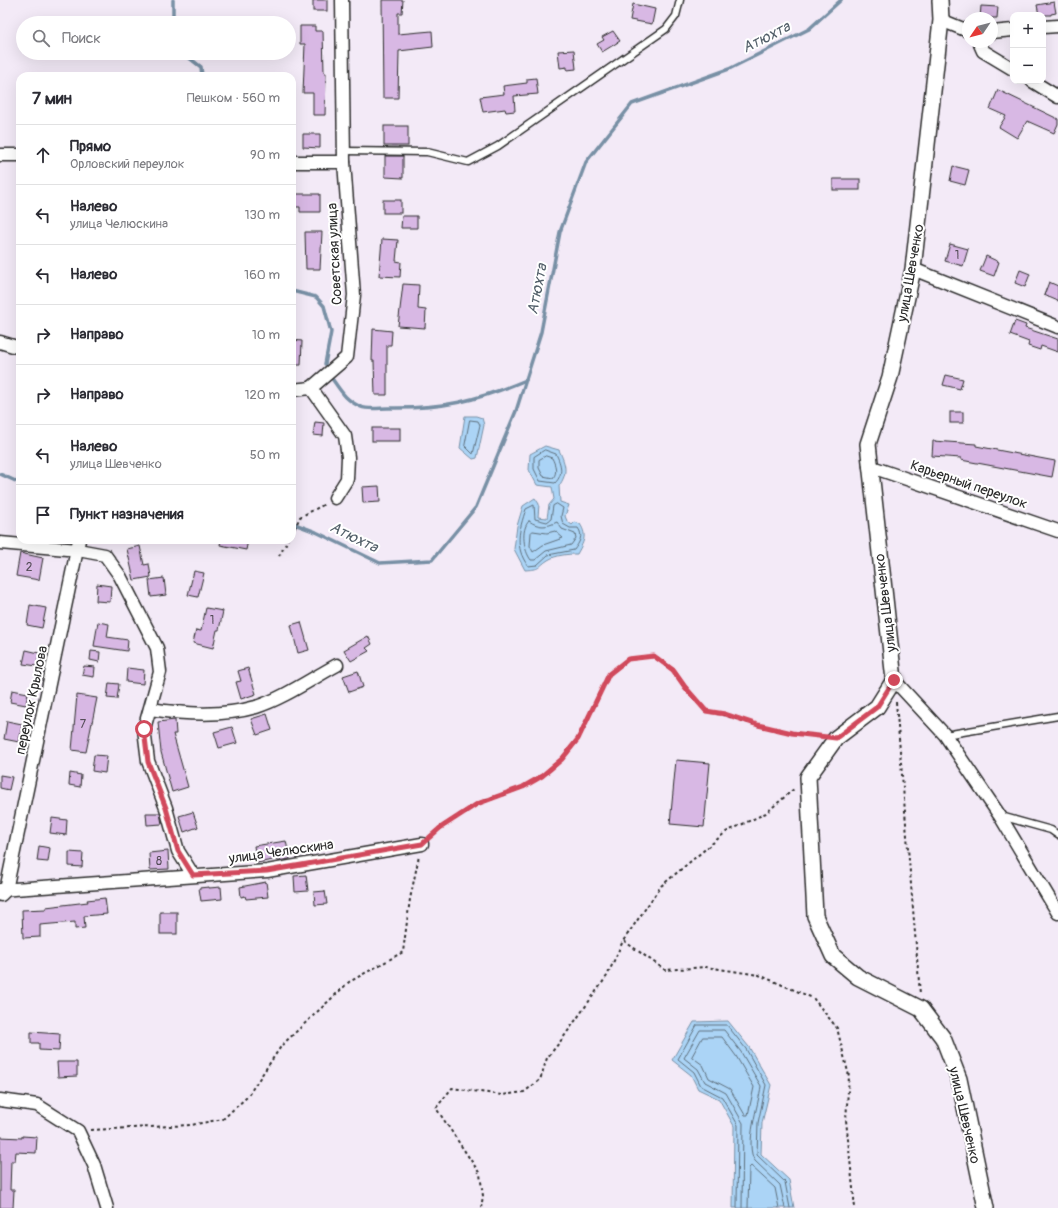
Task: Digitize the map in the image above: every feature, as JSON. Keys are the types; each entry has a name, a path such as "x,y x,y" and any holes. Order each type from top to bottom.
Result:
{"street":[{"name":"Советская улица","path":"311,388 347,357 354,295 344,157 342,0"},
{"name":"улица Шевченко","path":"894,680 869,466 868,444 890,377 913,269 941,20 940,0"},
{"path":"941,20 962,29"},
{"path":"1046,27 1058,26"},
{"path":"998,31 1010,30"},
{"path":"982,48 983,51 1010,67"},
{"path":"1037,84 1058,97"},
{"path":"0,155 16,155"},
{"path":"296,162 344,157"},
{"path":"913,269 1058,327"},
{"path":"0,342 16,347"},
{"path":"296,390 311,388 345,436 348,457 347,479 335,498"},
{"name":"Карьерный переулок","path":"869,466 1058,531"},
{"path":"0,543 16,543"},
{"path":"39,544 78,545 105,555 120,576 157,648 160,672 144,729 148,762 166,808 178,851 193,875"},
{"name":"переулок Крылова","path":"2,892 78,545"},
{"path":"150,709 187,714 227,712 256,706 286,693 337,665"},
{"path":"808,777 836,738 877,707 894,680 945,735 1000,816 1058,913"},
{"name":"улица Шевченко","path":"808,777 815,916 833,956 858,977 922,1010 943,1038 959,1079 986,1208"},
{"name":"улица Челюскина","path":"2,892 193,875 267,871 422,844"},
{"path":"0,1100 37,1105 78,1131 94,1165 107,1208"}],"lane":[{"path":"344,157 427,152 468,162 498,146 666,29 676,16 680,0"},
{"path":"945,735 1058,716"},
{"path":"1000,816 1052,830 1058,835"}],"path":[{"path":"296,525 300,517 335,498"},
{"path":"279,556 286,544"},
{"path":"78,1131 191,1125 223,1119 247,1097 282,1045 349,982 403,952 410,900 422,844 440,828 477,804 523,787 542,776 562,759 578,739 609,674 628,659 654,656 673,670 685,687 706,711 725,714 758,725 792,733 836,738"},
{"path":"894,680 922,1010"},
{"path":"482,1208 483,1196 480,1174 436,1108 452,1088 502,1095 524,1092 540,1080 547,1058 607,976 623,941 661,886 726,832 766,813 808,777"},
{"path":"623,941 665,970 706,967 760,975 813,998 837,1028 849,1076 846,1120 856,1208"}],"water":[{"path":"465,416 476,416 482,418 484,425 477,458 473,459 460,448"},
{"path":"545,446 559,450 565,469 564,477 559,486 560,502 569,505 565,516 567,521 572,525 575,522 580,524 584,532 584,539 577,554 555,557 548,560 537,569 525,570 514,549 517,526 523,506 535,498 539,504 538,517 547,518 549,505 554,499 552,487 537,485 529,470 530,454"},
{"path":"728,1021 749,1047 771,1085 762,1123 761,1154 789,1180 794,1208 733,1208 734,1126 719,1099 698,1089 691,1075 672,1060 694,1022"}],"building":[{"path":"313,0 327,0 327,11 313,11"},
{"path":"382,0 403,0 402,13 398,13 398,34 432,31 433,47 399,51 398,98 383,98"},
{"path":"1054,2 1056,13 1046,15 1046,12 1038,12 1037,5"},
{"path":"633,4 655,9 652,24 630,20"},
{"path":"981,6 998,7 998,12 980,12"},
{"path":"300,26 315,26 315,31 323,31 324,73 326,73 325,115 313,115 313,93 303,93 305,44 300,44"},
{"path":"613,31 620,41 602,52 597,44 604,40 602,37"},
{"path":"574,50 576,69 567,70 567,67 560,68 558,51"},
{"path":"536,78 538,94 514,96 515,111 506,112 505,109 483,112 480,97 504,94 503,86 527,83 527,79"},
{"path":"998,90 1058,119 1058,124 1054,133 1027,121 1017,138 999,127 1006,116 990,109"},
{"path":"384,126 408,126 408,146 384,146"},
{"path":"303,134 320,134 320,148 303,147"},
{"path":"385,156 403,156 403,178 385,177"},
{"path":"953,166 969,170 965,185 950,181"},
{"path":"833,179 860,179 860,190 833,190"},
{"path":"296,194 320,194 320,212 300,212 300,207 296,207"},
{"path":"383,200 401,200 401,213 383,213"},
{"path":"402,216 417,216 417,228 401,228"},
{"path":"305,232 322,232 320,269 306,269"},
{"path":"382,239 398,240 396,261 401,262 400,277 379,276"},
{"path":"950,244 968,249 963,266 945,261"},
{"path":"986,256 999,262 994,276 980,271"},
{"path":"1020,270 1030,274 1025,287 1015,283"},
{"path":"1049,282 1058,286 1058,301 1044,295"},
{"path":"403,284 419,285 418,309 426,310 425,328 398,326"},
{"path":"1015,321 1026,325 1025,328 1058,339 1058,352 1041,346 1040,350 1028,346 1029,342 1010,335"},
{"path":"373,329 392,331 391,345 387,345 387,395 375,395 374,361 372,361"},
{"path":"296,340 302,341 301,365 296,365"},
{"path":"946,375 963,379 960,389 943,385"},
{"path":"950,412 963,412 963,423 950,423"},
{"path":"315,422 324,423 323,436 313,435"},
{"path":"372,428 400,428 400,441 372,441"},
{"path":"933,441 976,444 976,446 1055,461 1052,477 961,460 961,458 932,456"},
{"path":"379,486 380,502 363,503 362,487"},
{"path":"220,544 247,544 246,550"},
{"path":"140,546 144,565 149,564 151,577 134,580 127,549"},
{"path":"20,553 43,558 39,580 16,576"},
{"path":"194,571 204,573 198,597 188,595"},
{"path":"164,578 166,595 151,597 149,580"},
{"path":"97,584 111,586 110,602 96,601"},
{"path":"30,605 46,608 42,628 27,625"},
{"path":"206,608 223,611 213,648 193,643 196,630 201,631"},
{"path":"98,622 109,624 107,637 128,640 127,651 94,646"},
{"path":"301,622 309,650 298,653 291,625"},
{"path":"368,636 372,644 366,648 369,651 351,661 344,650"},
{"path":"26,650 39,653 37,666 23,664"},
{"path":"91,651 100,652 99,662 90,660"},
{"path":"84,666 95,667 94,677 82,675"},
{"path":"127,668 144,670 143,684 126,682"},
{"path":"248,668 256,694 241,699 236,682 241,681 238,671"},
{"path":"358,671 363,687 349,692 343,676"},
{"path":"109,683 119,684 117,699 107,698"},
{"path":"12,690 28,693 26,705 10,702"},
{"path":"77,695 97,698 86,752 72,750"},
{"path":"267,714 272,730 257,735 251,719"},
{"path":"175,720 176,734 173,734 188,787 172,792 161,752 158,722"},
{"path":"7,721 22,724 19,742 4,739"},
{"path":"232,727 237,743 219,748 214,732"},
{"path":"94,755 107,756 105,773 92,771"},
{"path":"676,760 710,763 704,827 670,824"},
{"path":"70,773 81,775 80,787 69,785"},
{"path":"0,775 12,777 9,790 0,788"},
{"path":"193,812 198,827 184,832 179,816"},
{"path":"146,813 160,813 162,824 147,825"},
{"path":"52,818 67,820 66,835 50,833"},
{"path":"286,841 290,859 278,861 278,859 257,863 254,846"},
{"path":"39,846 50,848 48,862 37,861"},
{"path":"168,851 169,869 150,870 149,853"},
{"path":"69,852 83,853 82,867 69,866"},
{"path":"306,875 308,891 295,892 294,876"},
{"path":"266,882 268,897 246,899 245,896 241,897 240,887"},
{"path":"221,887 222,899 201,901 199,888"},
{"path":"325,891 327,904 315,905 314,892"},
{"path":"105,898 107,914 84,916 85,928 75,929 75,922 40,925 40,937 23,938 22,910 46,909 46,907 88,902 87,900"},
{"path":"160,912 177,912 177,934 160,934"},
{"path":"31,1032 60,1034 59,1051 39,1050 39,1043 31,1043"},
{"path":"57,1062 77,1062 77,1076 58,1077"},
{"path":"22,1136 37,1137 36,1153 16,1152 15,1161 11,1161 10,1190 14,1190 13,1208 0,1208 0,1137 22,1138"}],"waterway":[{"path":"173,0 173,16"},
{"name":"Атюхта","path":"296,524 316,532 380,563 432,560 476,507 516,411 541,332 560,232 586,162 632,104 729,69 809,29 841,0"},
{"path":"192,60 201,67 202,72"},
{"path":"296,292 316,297 324,306 331,332 325,364"},
{"path":"333,380 348,399 361,407 371,409 443,405 475,398 526,380"},
{"name":"Атюхта","path":"0,474 16,481"}],"route":[{"path":"144,729 148,762 166,808 178,851 193,875 267,871 422,844 440,828 477,804 500,794 523,787 542,776 562,759 578,739 609,674 628,659 654,656 673,670 685,687 706,711 725,714 758,725 792,733 836,738 877,707 894,680"}]}
